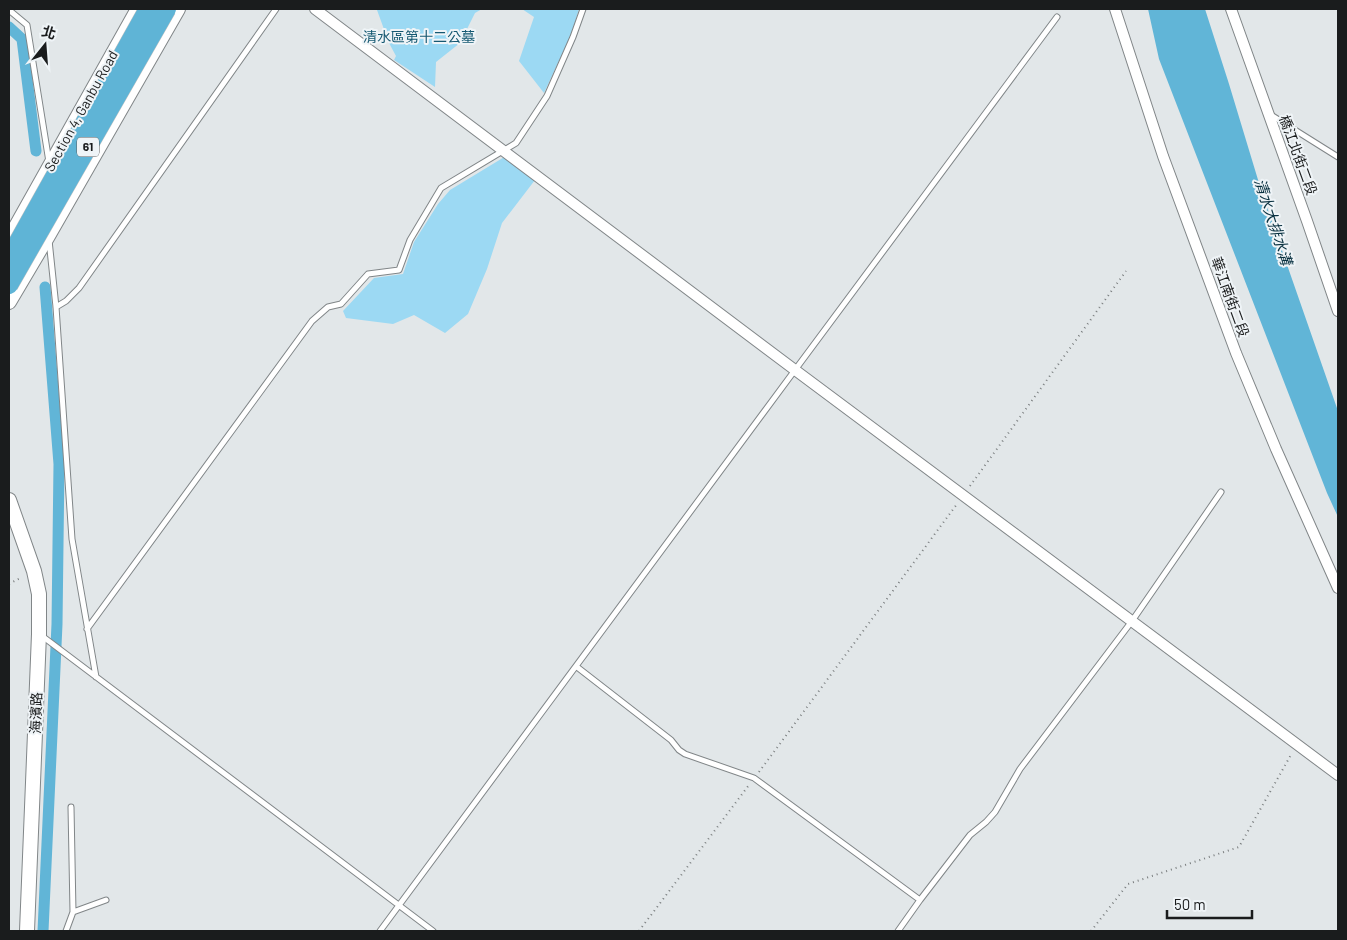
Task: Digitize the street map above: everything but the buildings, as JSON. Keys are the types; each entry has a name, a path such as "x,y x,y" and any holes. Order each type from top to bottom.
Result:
{"highway":[{"name":"61","path":"9,258 148,9"},
{"name":"61","path":"9,285 167,9"}],"street":[{"name":"Section 4, Ganbu Road","path":"9,239 138,9"},
{"path":"9,302 178,9"},
{"path":"315,9 1338,775"},
{"name":"華江南街二段","path":"1115,9 1162,156 1236,353 1276,449 1338,588"},
{"name":"橋江北街二段","path":"1231,9 1338,311"},
{"name":"海濱路","path":"9,500 34,571 44,638 27,931"}],"lane":[{"path":"56,306 66,301 79,288 276,9"},
{"path":"87,629 312,321 328,307 341,304 368,274 399,270 410,240 441,188 516,143 547,96 583,9"},
{"path":"9,10 27,25 50,165 48,236 56,306 72,538 93,675"},
{"path":"380,931 1058,17"},
{"path":"1269,113 1338,157"},
{"path":"898,931 970,835 995,812 1020,769 1132,621 1221,492"},
{"path":"44,638 434,931"},
{"path":"576,667 671,740 678,750 754,778 920,900"},
{"path":"66,931 73,912 71,807"},
{"path":"73,912 106,900"}],"path":[{"path":"639,931 963,495 1126,271"},
{"path":"1091,931 1128,884 1239,847 1297,744"}],"green space":[{"name":"清水區第十二公墓","path":"375,9 482,9 475,13 460,43 436,62 435,87 394,60 396,56"},
{"path":"522,9 579,9 571,35 544,93 519,61 534,17"},
{"path":"506,156 535,180 502,223 487,269 468,314 445,333 414,315 393,324 346,318 343,311 374,278 403,274 414,242 438,204 450,190"}],"shaded area":[{"path":"1148,9 1205,9 1262,193 1338,411 1338,517 1327,493 1159,59"}],"waterway":[{"path":"9,27 22,39 36,151"},
{"path":"43,931 57,624 59,464 45,287"}],"water label":[{"name":"清水大排水溝","path":"1273,222"}]}
